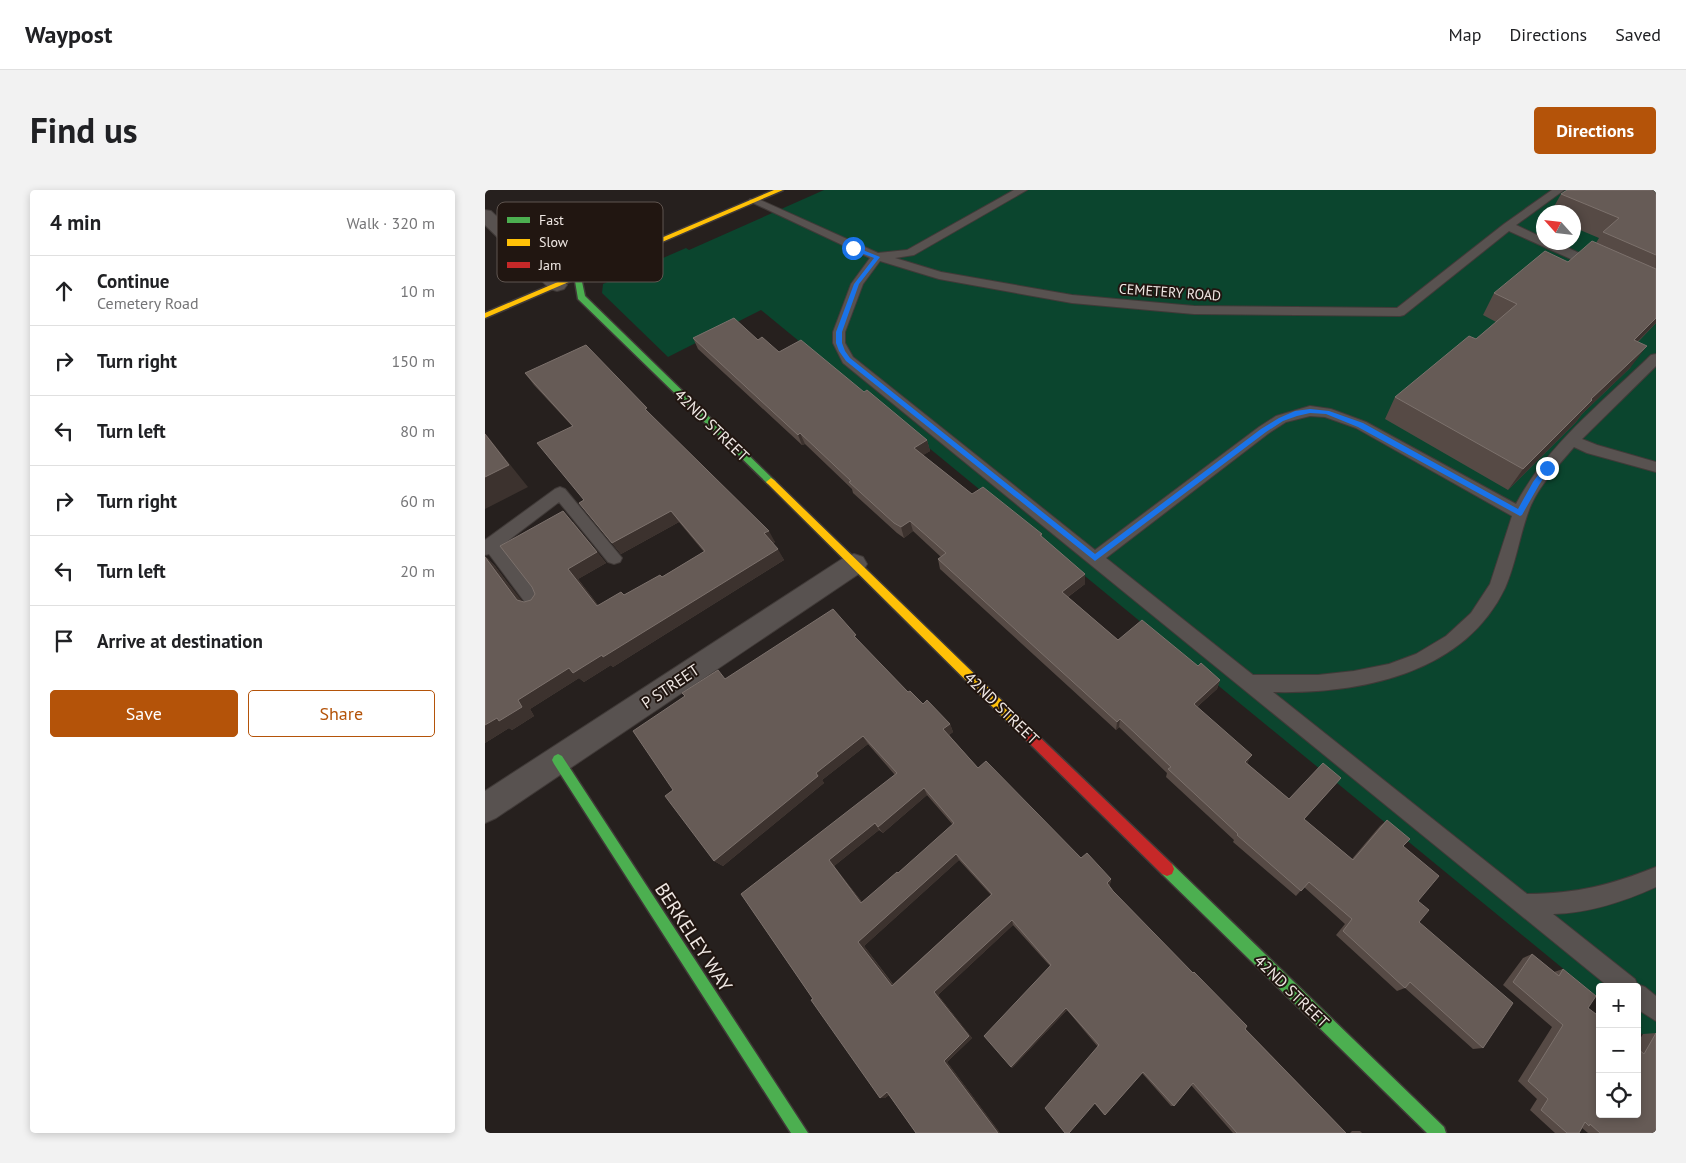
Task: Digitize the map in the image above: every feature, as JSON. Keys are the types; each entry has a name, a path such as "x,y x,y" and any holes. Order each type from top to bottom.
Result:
{"street":[{"path":"663,240 780,190"},
{"path":"485,215 497,227"},
{"path":"554,282 557,285"},
{"path":"485,316 564,282"},
{"name":"42ND STREET","path":"578,282 581,297 1438,1133"},
{"name":"P STREET","path":"485,808 854,564"},
{"name":"BERKELEY WAY","path":"558,760 799,1133"}],"lane":[{"path":"1022,190 910,253 877,257 857,284 839,332 839,343 842,351 855,365 1247,683 1527,904 1622,983"},
{"name":"CEMETERY ROAD","path":"754,201 877,257 976,282 1073,299 1194,310 1400,312 1508,226 1559,190"},
{"path":"1508,226 1536,238"},
{"path":"1562,250 1605,269"},
{"path":"1247,683 1297,685 1346,681 1414,663 1443,649 1467,630 1483,610 1497,587 1507,562 1520,514 1536,483 1572,440 1656,358"},
{"path":"1095,558 1264,430 1281,419 1310,411 1326,412 1361,425 1520,514"},
{"path":"1572,440 1592,449 1656,467"},
{"path":"535,604 488,547 560,493 614,558"},
{"path":"1527,904 1577,904 1611,896 1656,877"},
{"path":"1641,998 1656,1010"}],"green space":[{"path":"824,190 1656,190 1656,1045 1641,1033 1641,983 1596,983 1596,996 761,310 668,357 602,293 603,284 608,282 663,282 663,258 686,248 689,250"}],"building":[{"path":"1567,190 1656,190 1656,255 1603,232 1619,218 1561,194"},
{"path":"1592,241 1656,269 1656,318 1634,340 1647,346 1591,399 1523,469 1395,397 1469,336 1476,339 1517,304 1494,293 1545,251 1568,262"},
{"path":"734,318 758,340 762,337 779,352 801,340 864,392 867,390 927,440 914,448 972,494 983,487 1042,534 1040,535 1085,574 1062,592 1118,640 1142,620 1198,666 1201,663 1220,680 1194,704 1252,755 1245,762 1289,799 1323,763 1341,778 1304,819 1353,860 1387,820 1410,839 1403,846 1439,876 1418,901 1429,910 1419,922 1513,1003 1483,1048 1410,982 1405,988 1343,931 1352,919 1309,882 1301,891 1237,835 1168,769 1171,767 1120,719 1117,722 938,559 946,553 910,521 901,527 894,523 849,482 851,481 800,433 798,435 693,338"},
{"path":"586,345 647,408 645,409 769,531 764,533 778,549 603,657 602,655 573,673 569,668 518,700 522,707 499,721 497,718 485,725 485,557 517,600 524,602 531,600 535,594 532,587 500,546 563,511 597,552 568,569 597,606 621,592 624,595 660,575 662,577 705,551 671,511 612,543 579,503 584,500 537,443 573,426 525,373"},
{"path":"485,434 509,465 485,477"},
{"path":"833,609 856,635 854,636 908,692 910,691 923,704 927,700 950,724 943,729 978,768 986,761 1081,858 1087,853 1111,879 1107,883 1113,891 1247,1026 1245,1029 1346,1133 1237,1133 1193,1083 1174,1106 1143,1072 1105,1115 1095,1103 1069,1133 1065,1133 1045,1108 1099,1045 1066,1008 1011,1067 984,1036 1051,965 1012,920 934,992 969,1036 944,1061 998,1133 916,1133 887,1092 880,1098 811,1000 813,999 741,894 897,773 863,736 816,773 818,776 714,861 665,796 673,790 633,731 685,696 682,693 718,670 725,679","holes":["924,788 954,823 861,903 829,860 875,823 878,827","956,854 992,894 892,986 858,942"]},
{"path":"1532,954 1559,976 1563,969 1596,996 1588,1008 1596,1014 1596,1118 1641,1118 1641,1051 1644,1054 1656,1033 1656,1133 1600,1133 1585,1122 1579,1133 1567,1133 1541,1110 1548,1099 1528,1081 1563,1025 1513,982"}],"traffic: fast":[{"path":"578,282 581,297 771,482"},
{"path":"558,760 800,1133"},
{"path":"1167,869 1438,1133"}],"traffic: slow":[{"path":"663,240 780,190"},
{"path":"485,316 565,282"},
{"path":"771,482 1024,730"}],"traffic: jam":[{"path":"1024,730 1167,869"}],"route":[{"path":"853,248 877,257 865,270 857,284 839,332 839,343 848,360 1095,558 1264,430 1281,419 1310,411 1326,412 1361,425 1520,514 1525,501 1547,468"}]}
